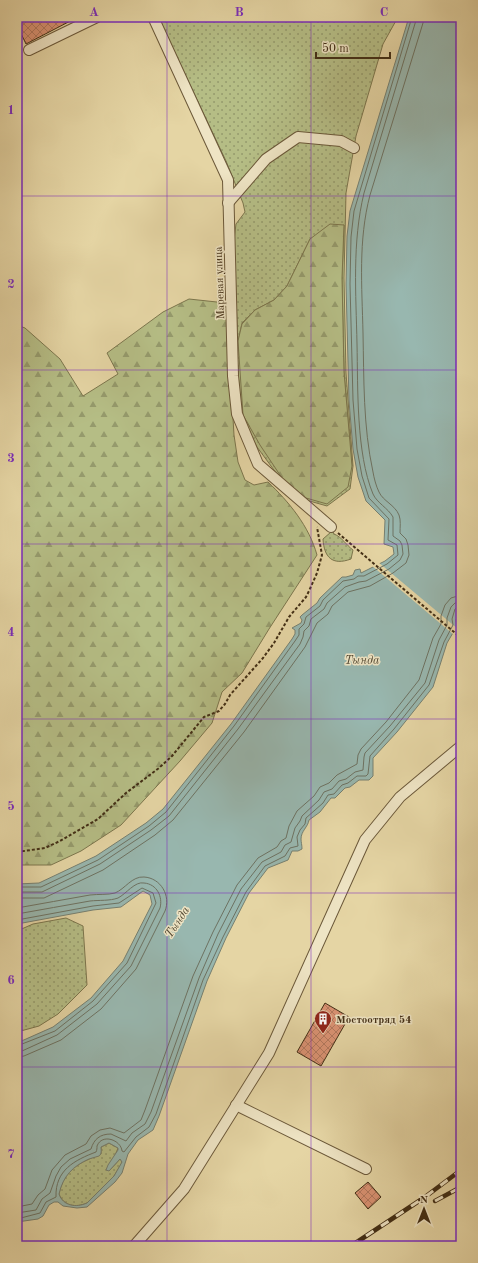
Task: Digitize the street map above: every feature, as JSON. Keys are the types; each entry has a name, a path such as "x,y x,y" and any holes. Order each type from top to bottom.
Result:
{"street":[{"path":"29,50 97,17"},
{"name":"Маревая улица","path":"153,17 228,180 233,376 237,414 258,464 331,527"},
{"path":"228,203 266,159 298,137 341,141 354,148"},
{"path":"134,1246 184,1189 269,1053 366,840 400,797 461,746"},
{"path":"236,1106 366,1169"}],"path":[{"path":"17,852 45,848 98,819 126,793 159,768 172,756 204,717 220,711 230,695 263,658 274,643 289,616 306,597 313,584 322,555 316,514"},
{"path":"331,527 461,638"}],"green space":[{"path":"158,17 398,17 383,44 356,136 346,193 344,278 346,373 353,466 350,489 327,506 306,500 285,485 257,447 241,415 236,341 237,324 234,240 236,224 245,212 243,203 226,161","holes":["344,225 342,278 344,372 352,466 238,341 242,323 255,310 274,300 287,286 310,239"]},
{"path":"330,224 344,225 342,278 344,372 352,466 348,487 327,504 306,498 286,484 260,445 243,415 238,341 242,324 255,310 274,300 287,286 310,239"},
{"path":"189,299 226,303 234,435 238,462 245,480 254,485 268,482 291,506 304,524 317,555 242,673 222,692 212,723 180,761 121,825 81,851 51,865 17,865 17,325 25,328 60,359 83,396 118,374 107,353 163,312"},
{"path":"333,532 353,550 351,559 339,561 330,558 327,555 323,539"},
{"path":"66,918 83,926 87,985 58,1014 39,1026 17,1032 17,931 33,924"},
{"path":"109,1143 118,1148 109,1171 120,1159 122,1163 114,1176 87,1203 83,1205 74,1206 64,1201 59,1194 61,1185 65,1178 79,1164 101,1154 101,1147"}],"water":[{"name":"Тында","path":"409,17 461,17 461,606 456,620 457,626 447,643 433,687 397,732 373,758 373,776 369,780 359,780 350,787 345,788 335,798 331,798 320,812 309,820 301,836 302,849 292,851 288,860 268,868 249,893 226,938 207,981 153,1130 138,1140 128,1154 122,1173 115,1182 87,1207 77,1208 63,1206 58,1202 54,1202 49,1205 43,1216 38,1219 17,1222 17,1043 53,1027 91,998 123,961 152,904 150,895 143,891 121,907 93,910 17,924 17,884 39,883 96,856 146,823 163,809 231,724 292,639 295,634 295,630 292,628 301,623 302,620 300,617 317,603 320,598 342,577 353,575 355,570 360,569 361,573 385,561 394,554 393,547 384,544 385,520 366,501 358,477 353,449 349,401 346,284 347,236 350,211","holes":["109,1143 118,1148 106,1170 109,1171 120,1159 122,1162 114,1176 87,1203 74,1206 70,1205 61,1198 59,1194 63,1182 74,1168 89,1159 99,1156 101,1153 101,1147"]}],"pier":[{"path":"378,562 458,629 454,635 371,565"}],"building":[{"path":"32,17 78,17 26,44 17,25"},
{"name":"Мостоотряд 54","path":"325,1003 349,1017 321,1066 297,1052"},
{"path":"368,1182 381,1197 368,1209 355,1193"}],"railway":[{"path":"351,1246 425,1197 461,1170"},
{"path":"435,1201 461,1187"}],"place":[{"name":"Мостоотряд 54","path":"323,1034"}]}
